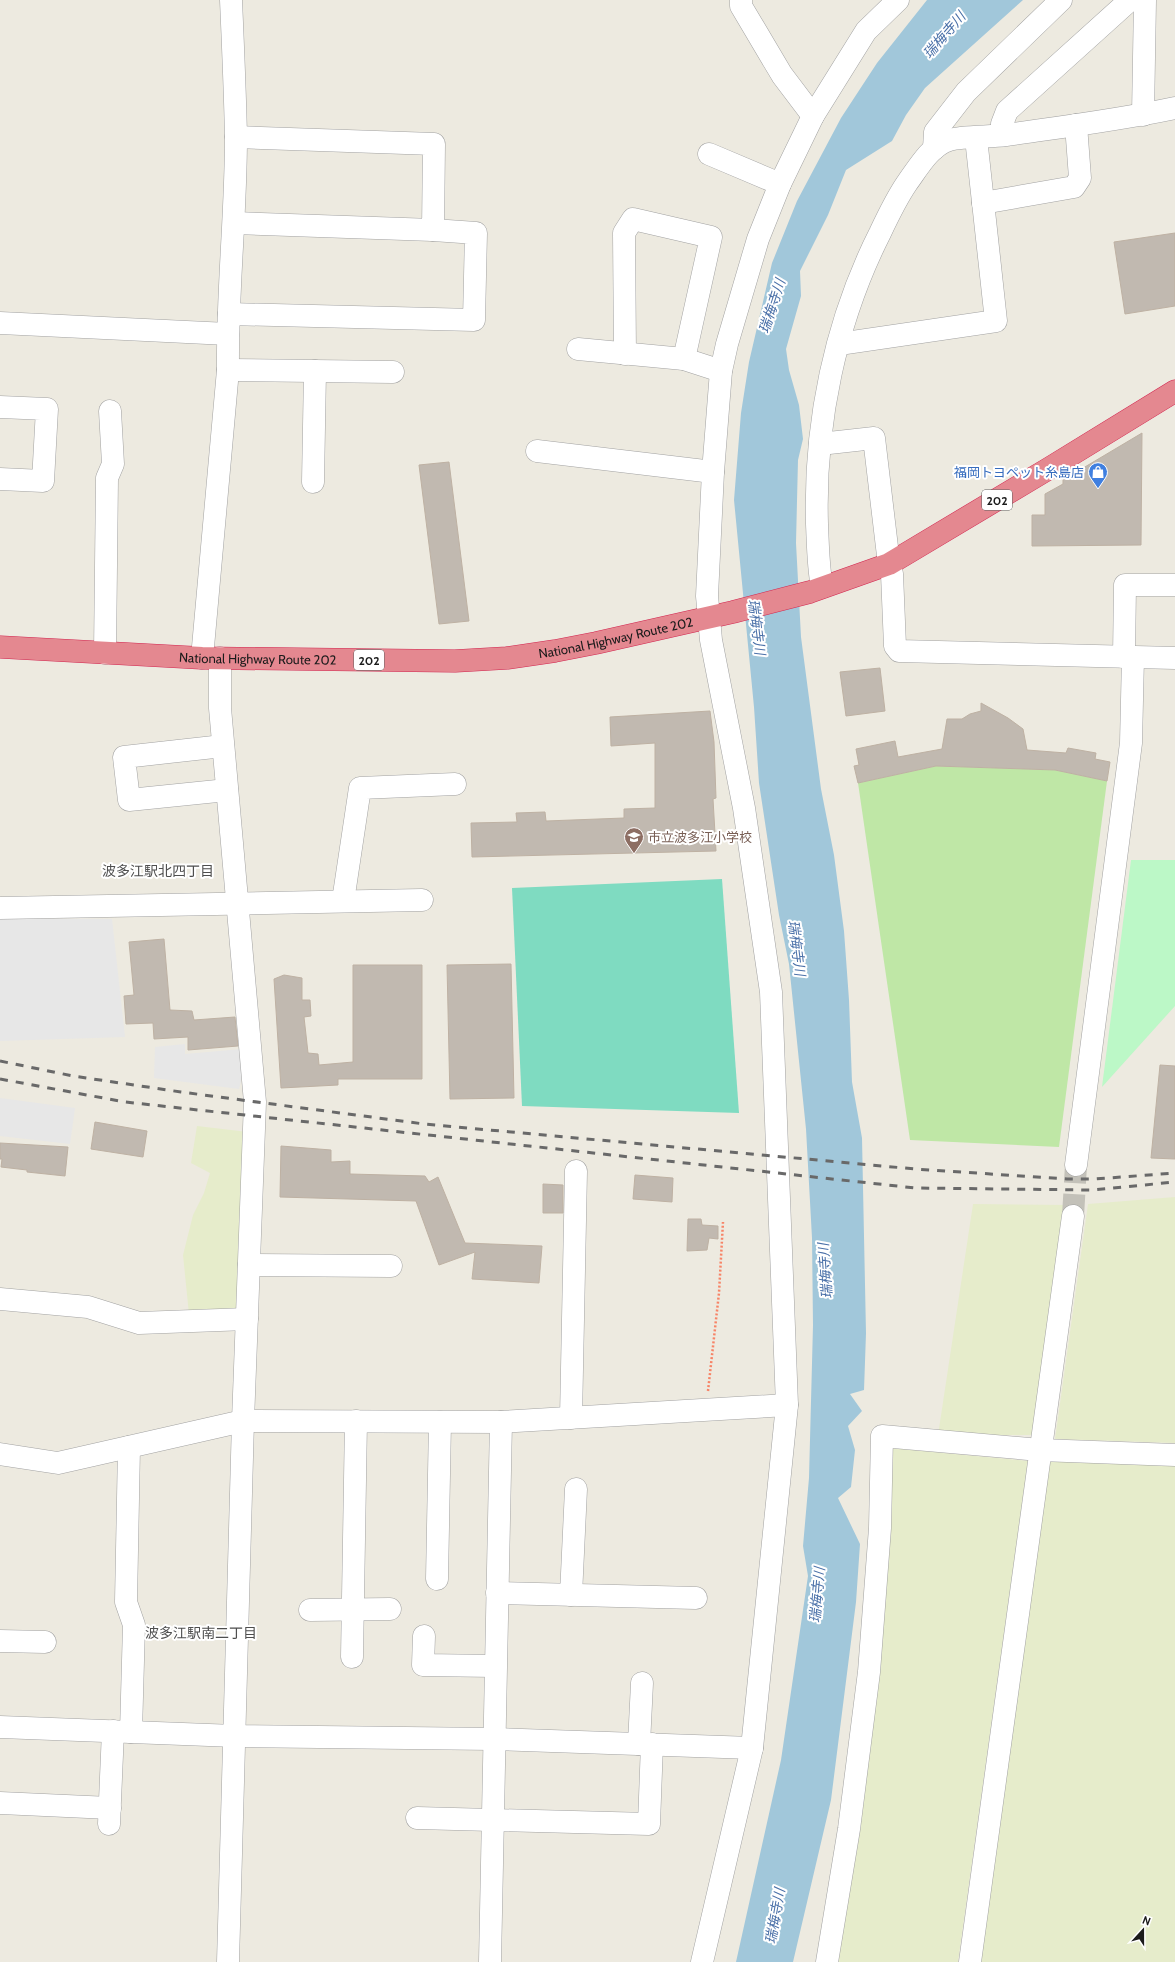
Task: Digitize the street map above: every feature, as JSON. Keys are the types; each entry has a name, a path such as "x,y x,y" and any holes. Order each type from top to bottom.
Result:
{"highway":[{"name":"National Highway Route 202","path":"0,648 211,658 456,661 507,658 582,646 733,612 816,590 889,564 1175,391"}],"street":[{"path":"228,1962 243,1421 250,1266 255,1093 220,708 211,658 228,370 228,324 234,223 236,137 231,0"},
{"path":"741,0 741,6 782,75 812,116"},
{"path":"702,1962 752,1748 788,1405 771,992 744,808 711,640 707,596 721,371 727,344 758,239 780,184 812,116 866,32 898,0"},
{"path":"934,149 935,132 966,92 1061,0"},
{"path":"1003,135 1002,124 1007,110 1130,0"},
{"path":"1143,115 1145,0"},
{"path":"816,590 818,569 816,490 827,387 853,292 874,244 897,198 923,160 934,149 948,140 1003,135 1076,125 1143,115 1175,108"},
{"path":"983,202 1074,187 1080,178 1076,125"},
{"path":"236,137 434,144 433,230"},
{"path":"839,344 996,321 976,138"},
{"path":"709,154 780,184"},
{"path":"625,354 624,233 633,219 711,237 684,359"},
{"path":"0,324 228,324 474,320 476,233 433,230 234,223"},
{"path":"578,349 684,359 721,371"},
{"path":"228,370 394,372"},
{"path":"313,482 315,371"},
{"path":"0,406 48,410 43,481 0,478"},
{"path":"105,653 108,478 113,464 110,411"},
{"path":"820,444 874,438 889,564 892,574 895,646 899,650 1175,658"},
{"path":"536,450 714,472"},
{"path":"1076,1164 1131,743 1125,585 1175,585"},
{"path":"223,746 124,757 129,800 227,790"},
{"path":"343,901 360,788 456,784"},
{"path":"0,908 422,900"},
{"path":"571,1418 576,1171"},
{"path":"970,1962 1073,1216"},
{"path":"250,1266 391,1266"},
{"path":"0,1299 88,1307 139,1323 247,1319"},
{"path":"0,1454 58,1463 243,1421 501,1422 788,1405"},
{"path":"352,1657 356,1421"},
{"path":"436,1579 440,1422"},
{"path":"490,1962 493,1739 501,1422"},
{"path":"827,1962 850,1829 869,1672 880,1528 882,1436 1040,1450 1175,1455"},
{"path":"0,1804 109,1816 122,1732 134,1625 126,1602 129,1447"},
{"path":"571,1595 576,1489"},
{"path":"497,1593 696,1598"},
{"path":"310,1610 390,1609"},
{"path":"424,1636 423,1665 495,1666"},
{"path":"0,1641 45,1642"},
{"path":"417,1818 649,1824 642,1683"},
{"path":"0,1727 235,1736 493,1739 752,1748"}],"path":[{"path":"705,1410 719,1293 723,1222"}],"green space":[{"path":"936,766 1055,770 1107,781 1059,1147 910,1140 858,783"},
{"path":"1131,860 1175,860 1175,1006 1102,1087"},
{"path":"722,879 739,1113 522,1106 512,888"},
{"path":"197,1126 248,1132 237,1313 189,1314 183,1255 193,1215 204,1193 210,1173 191,1163"},
{"path":"1175,1197 1175,1443 1055,1439 1088,1204"},
{"path":"973,1204 1070,1205 1034,1435 938,1435"},
{"path":"891,1448 1028,1461 958,1962 837,1962 860,1832 878,1674"},
{"path":"1045,1461 1175,1465 1175,1962 979,1962"}],"shaded area":[{"path":"0,918 112,919 125,1037 0,1041"},
{"path":"185,1044 185,1054 242,1049 245,1066 239,1089 154,1078 155,1047"},
{"path":"0,1098 75,1108 70,1144 0,1136"}],"water":[{"name":"瑞梅寺川","path":"927,0 1023,0 925,88 906,115 892,141 846,170 828,215 800,271 801,296 786,349 789,370 799,405 803,439 798,460 796,543 801,637 821,789 834,855 844,931 849,1000 852,1082 862,1138 866,1333 864,1390 850,1394 862,1411 848,1426 855,1450 851,1487 838,1498 860,1544 856,1602 831,1800 793,1962 736,1962 781,1760 808,1576 803,1546 809,1478 813,1325 812,1238 806,1129 789,964 779,915 759,783 754,707 734,500 741,413 749,362 772,263 797,201 841,118 877,63"}],"building":[{"path":"1175,233 1175,306 1125,314 1114,242"},
{"name":"福岡トヨペット糸島店","path":"1142,433 1141,545 1032,546 1032,515 1045,515 1045,494 1063,484 1063,480"},
{"path":"449,462 469,621 439,624 419,465"},
{"path":"880,668 885,711 846,716 840,672"},
{"path":"981,703 1008,718 1023,729 1027,750 1066,753 1068,748 1096,753 1095,759 1110,762 1107,781 1055,770 936,766 858,783 854,766 859,765 856,749 895,741 898,757 942,749 947,719 962,719 970,714 981,711"},
{"path":"710,711 714,742 716,798 713,799 716,851 472,857 471,823 517,822 516,813 545,812 546,821 624,818 624,809 655,808 655,743 611,746 610,717"},
{"path":"164,939 170,1010 192,1011 194,1020 235,1017 238,1046 188,1050 188,1037 154,1039 153,1023 126,1024 124,996 134,995 129,942"},
{"path":"511,964 514,1098 450,1099 447,965"},
{"path":"353,965 422,965 422,1079 338,1079 338,1085 281,1088 274,979 284,975 302,978 302,1000 310,1000 311,1016 304,1017 308,1053 318,1054 319,1065 353,1062"},
{"path":"1160,1065 1175,1066 1175,1159 1151,1158"},
{"path":"95,1122 147,1131 143,1157 91,1149"},
{"path":"0,1143 68,1147 65,1176 27,1172 27,1170 1,1167 2,1159 0,1159"},
{"path":"281,1146 331,1150 331,1162 350,1161 350,1174 425,1176 429,1182 438,1177 465,1243 542,1246 539,1283 472,1279 475,1252 439,1265 416,1201 280,1197"},
{"path":"635,1175 673,1178 672,1202 633,1199"},
{"path":"543,1184 563,1185 563,1213 543,1213"},
{"path":"688,1219 701,1219 702,1225 718,1226 718,1239 709,1238 707,1250 687,1251"}],"tunnel":[{"path":"1073,1216 1076,1165"}],"railway":[{"path":"0,1061 73,1076 181,1092 424,1124 915,1169 1067,1179 1095,1179 1175,1173"},
{"path":"0,1079 125,1102 915,1188 1092,1190 1175,1182"}],"place":[{"name":"福岡トヨペット糸島店","path":"1098,489"},
{"name":"市立波多江小学校","path":"634,854"}],"district":[{"name":"波多江駅北四丁目","path":"158,871"},
{"name":"波多江駅南二丁目","path":"201,1633"}]}
